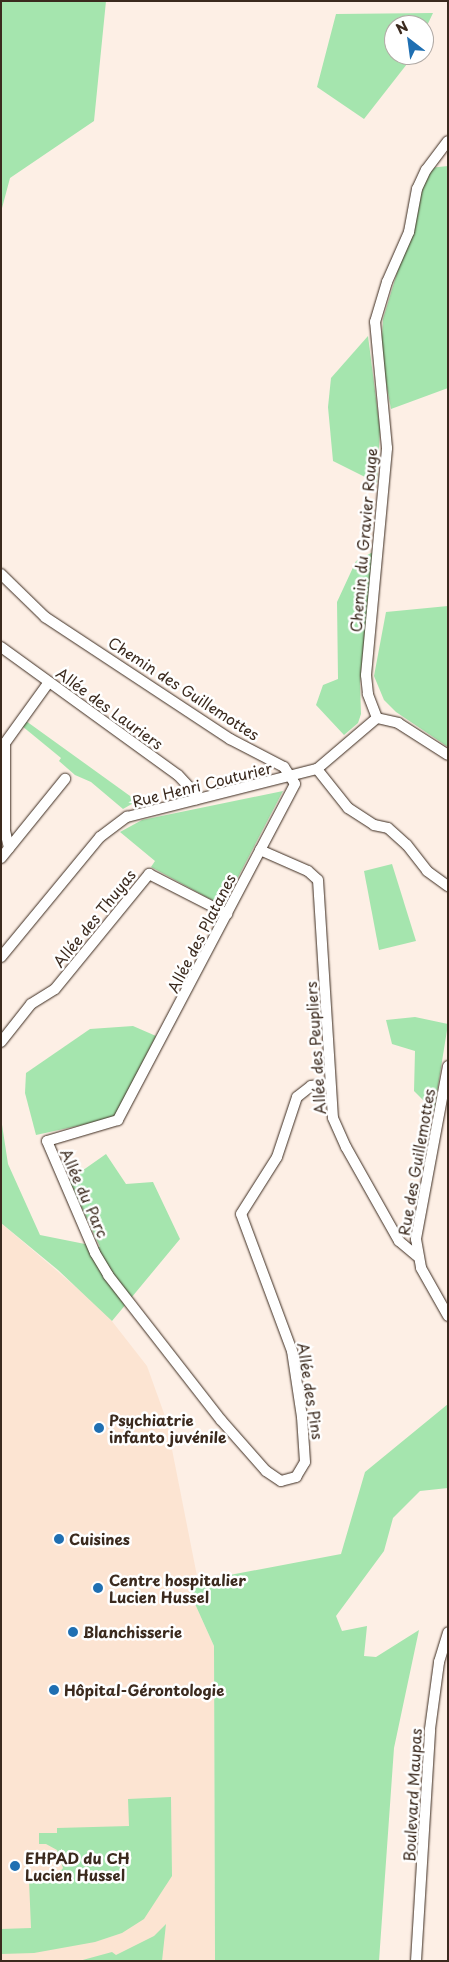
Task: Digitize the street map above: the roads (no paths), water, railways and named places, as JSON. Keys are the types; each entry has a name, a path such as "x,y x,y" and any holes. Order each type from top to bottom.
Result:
{"street":[{"name":"Chemin du Gravier Rouge","path":"377,718 368,694 366,676 387,448 375,322 386,282 409,232 417,189 426,170 448,141"},
{"name":"Chemin des Guillemottes","path":"1,574 45,617 230,739 284,767 293,777"},
{"name":"Allée des Lauriers","path":"1,647 178,775 193,791 196,799"},
{"path":"9,848 5,831 5,743 49,682"},
{"path":"293,777 317,770 360,729 377,718 398,723 448,755"},
{"path":"317,770 348,808 374,825 388,828 407,845 427,871 448,886"},
{"name":"Rue Henri Couturier","path":"1,957 100,837 127,817 293,777"},
{"name":"Allée des Platanes","path":"130,1102 295,784 293,777"},
{"path":"1,858 65,779"},
{"name":"Allée des Peupliers","path":"260,850 308,871 318,880 333,1118 346,1147 400,1241 417,1256"},
{"name":"Allée des Thuyas","path":"1,1042 31,1004 55,988 149,874 227,914"},
{"name":"Rue des Guillemottes","path":"448,1066 418,1228 417,1256 448,1316"},
{"name":"Allée des Pins","path":"136,1310 221,1420 266,1471 281,1481 296,1477 305,1462 306,1449 294,1364 241,1214 277,1157 297,1097 311,1086 330,1084"},
{"name":"Allée du Parc","path":"130,1102 118,1120 47,1141 95,1253 136,1310"},
{"name":"Boulevard Maupas","path":"416,1961 430,1729 439,1662 448,1632"}],"place":[{"name":"Psychiatrie infanto juvénile","path":"99,1428"},
{"name":"Cuisines","path":"59,1539"},
{"name":"Centre hospitalier Lucien Hussel","path":"98,1588"},
{"name":"Blanchisserie","path":"73,1632"},
{"name":"Hôpital-Gérontologie","path":"54,1690"},
{"name":"EHPAD du CH Lucien Hussel","path":"15,1866"}]}
